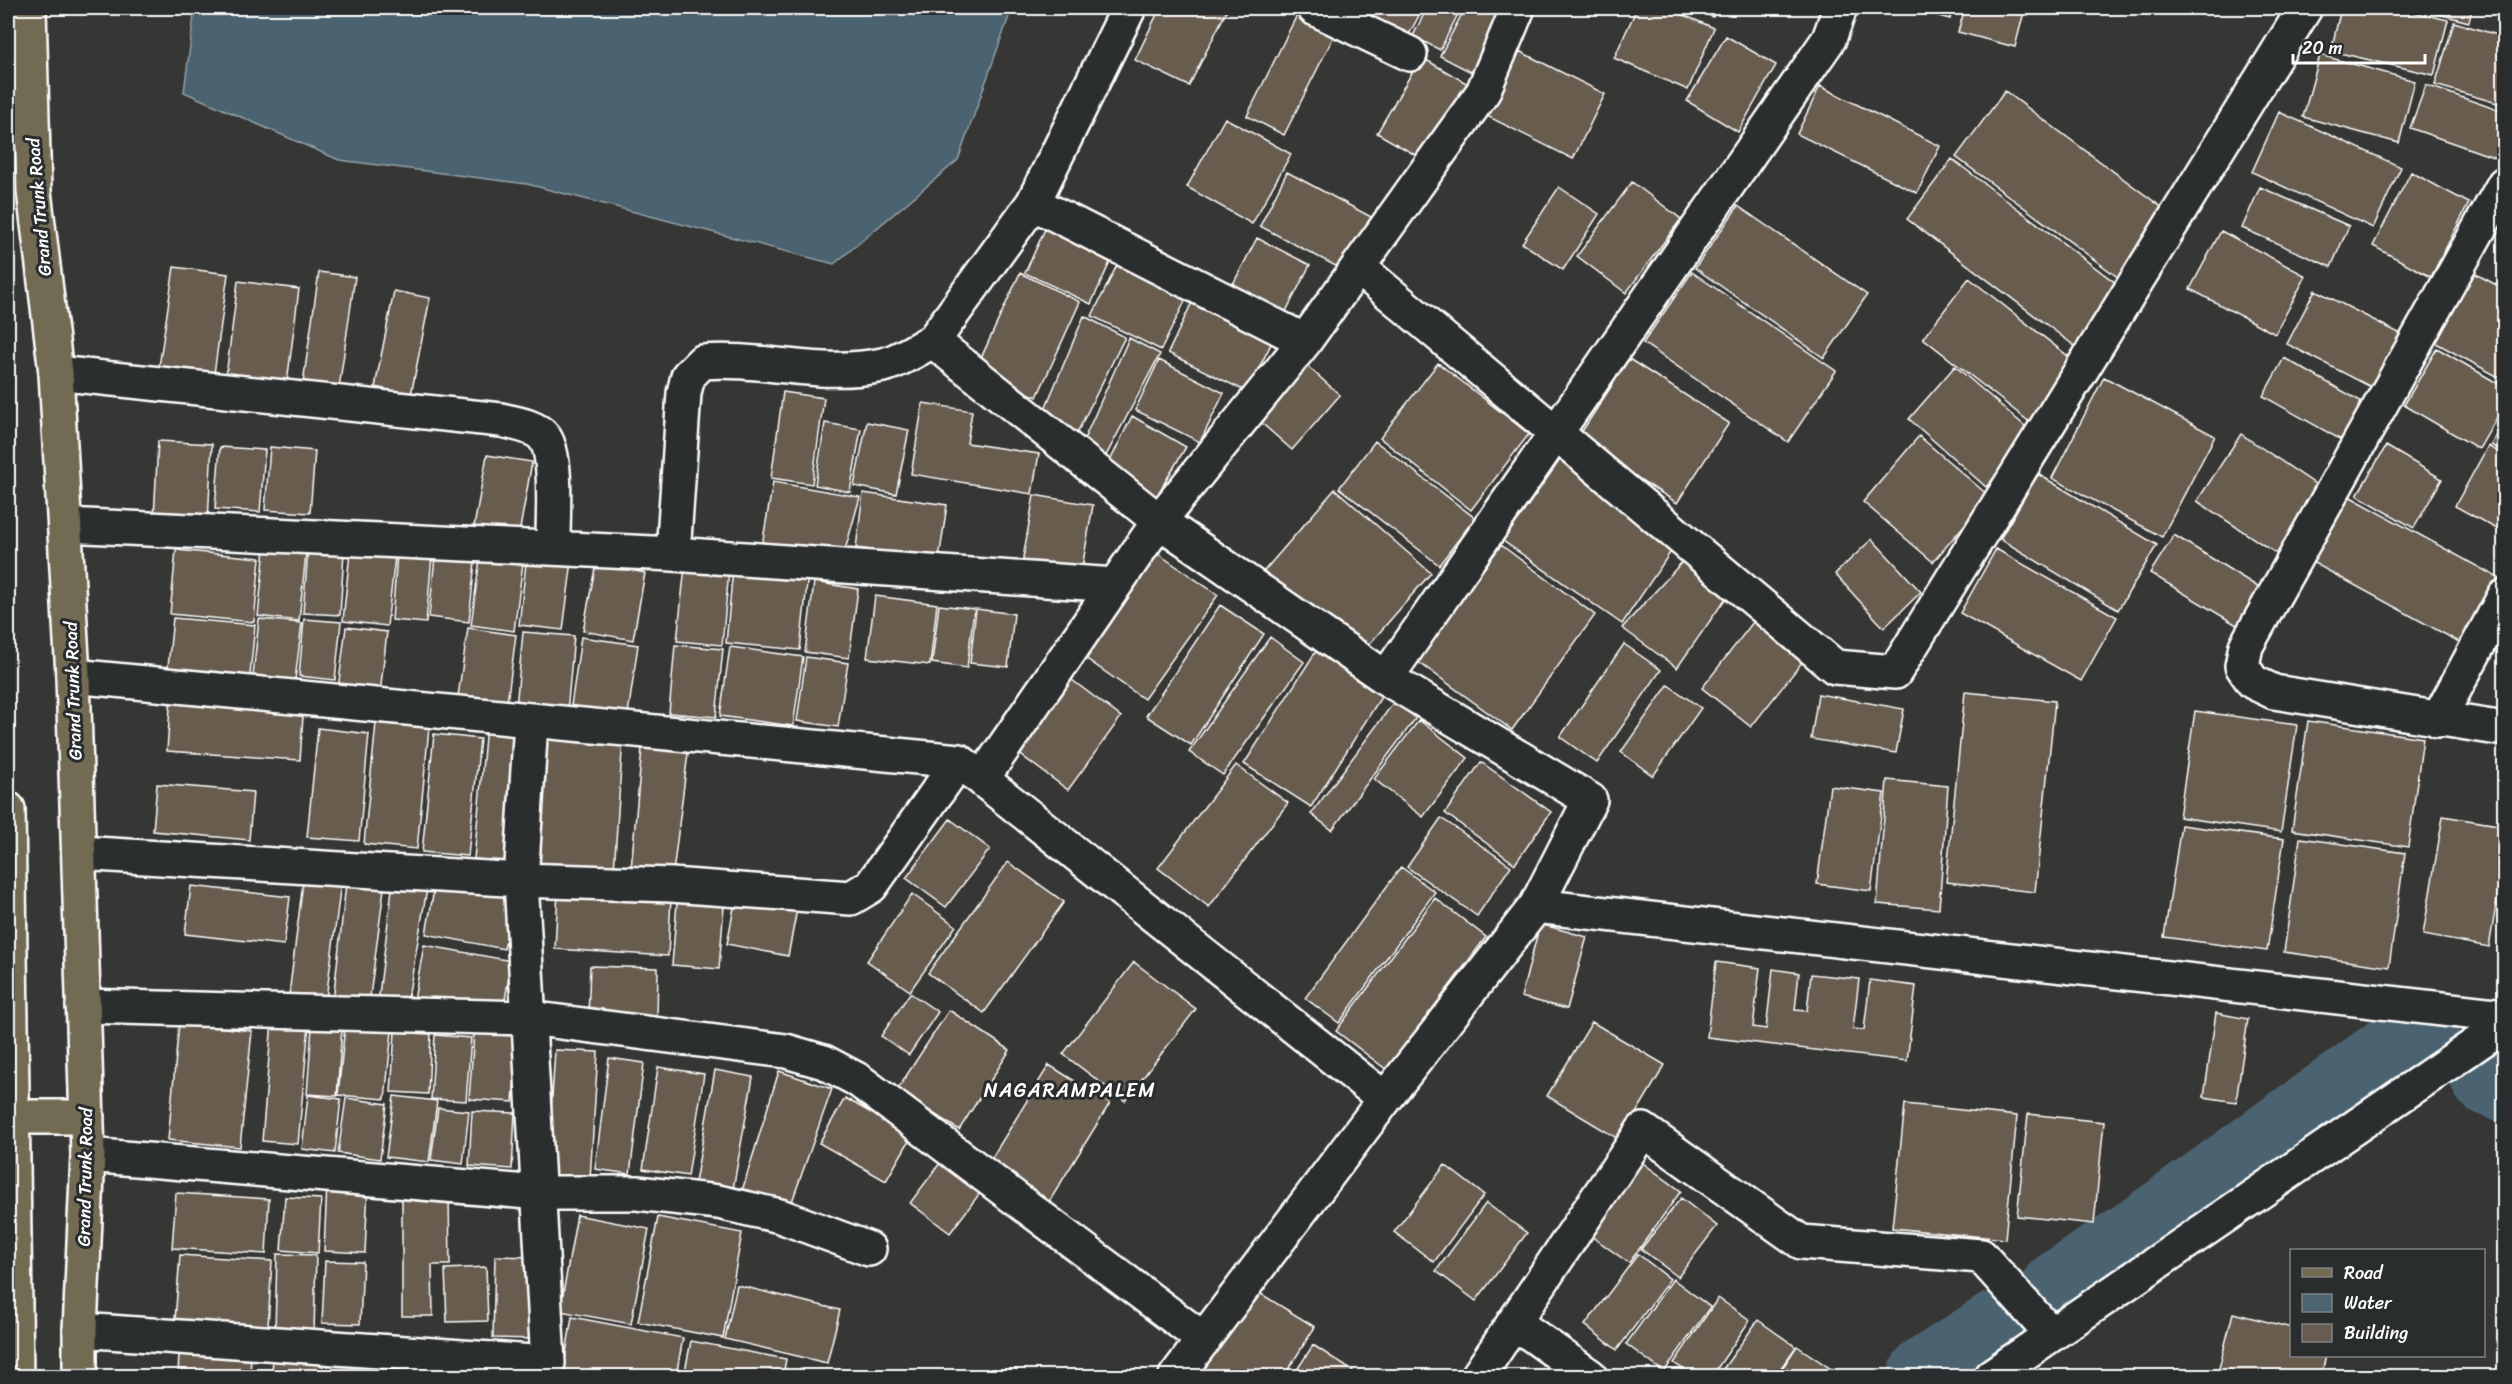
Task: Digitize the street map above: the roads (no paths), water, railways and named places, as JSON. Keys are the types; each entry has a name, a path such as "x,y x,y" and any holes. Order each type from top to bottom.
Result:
{"main road":[{"name":"Grand Trunk Road","path":"29,8 34,191 56,373 73,676 88,1155 80,1377"},
{"path":"8,809 16,1377"},
{"path":"14,1117 87,1117"}],"street":[{"path":"673,554 684,393 688,376 702,362 725,360 829,370 885,364 933,341 1033,203 1129,8"},
{"path":"1314,8 1410,54"},
{"path":"79,853 521,880 672,885 851,898 871,886 971,770 1115,585 1159,521 1305,341 1483,92 1518,8"},
{"path":"1386,678 1829,39 1840,8"},
{"path":"1358,267 1557,431 1835,667 1895,672 2304,8"},
{"path":"2505,184 2246,646 2242,666 2253,682 2274,692 2505,729"},
{"path":"1033,203 1305,341"},
{"path":"933,341 1159,521 1386,678 1590,800 1536,906 1384,1099 1176,1377"},
{"path":"56,373 501,420 525,426 544,436 551,454 553,548"},
{"path":"65,525 673,554 1115,585"},
{"path":"2438,720 2505,597"},
{"path":"73,676 531,722 971,770 1384,1099"},
{"path":"80,1330 546,1370 540,1193 521,880 531,722"},
{"path":"1536,906 2505,1016"},
{"path":"83,1006 529,1018 786,1051 824,1062 858,1080 1204,1340"},
{"path":"1991,1377 2505,1025"},
{"path":"1478,1377 1642,1130 1801,1242 1981,1256 2051,1334"},
{"path":"88,1155 540,1193 637,1194 718,1202 780,1216 869,1249"},
{"path":"1514,1322 1590,1377"}],"water":[{"path":"195,8 1012,8 958,160 834,264 527,184 339,160 184,92"}],"waterway":[{"path":"2060,1290 2140,1237 2392,1055 2424,1050"},
{"path":"2490,1076 2504,1082"},
{"path":"1928,1376 1999,1330"}],"district":[{"name":"NAGARAMPALEM","path":"1070,1090"}]}
